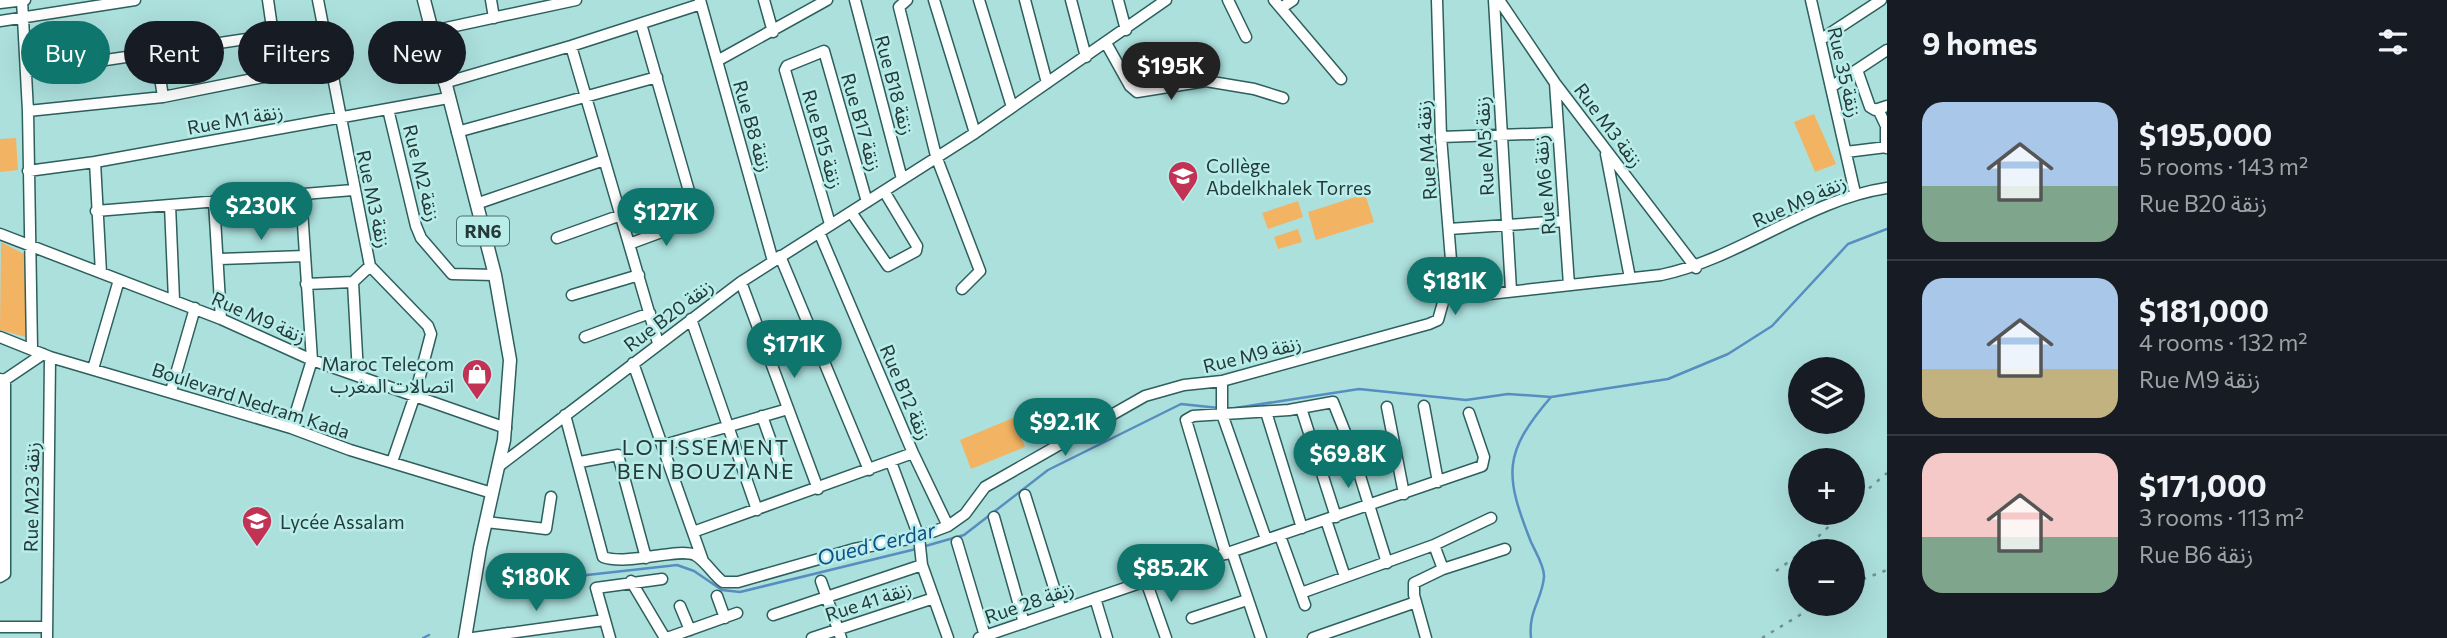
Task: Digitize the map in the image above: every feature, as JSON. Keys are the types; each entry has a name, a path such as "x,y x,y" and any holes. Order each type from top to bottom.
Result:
{"main road":[{"name":"RN6","path":"424,0 429,21"},
{"name":"RN6","path":"444,84 495,275 510,360 506,428 486,522 468,634"}],"street":[{"path":"0,4 23,0 23,21"},
{"path":"0,21 135,0"},
{"path":"268,0 271,21"},
{"name":"Rue M3 زنقة","path":"318,0 353,190 370,266 430,329 430,340 415,395 392,462"},
{"path":"491,0 494,18"},
{"path":"466,24 494,18 523,6 576,0"},
{"path":"764,0 774,32"},
{"path":"717,61 774,32 827,0"},
{"name":"Rue B18 زنقة","path":"855,0 902,179"},
{"path":"934,0 975,132"},
{"path":"979,0 1012,107"},
{"path":"1025,0 1047,83"},
{"path":"1071,0 1086,57"},
{"path":"1118,0 1126,30"},
{"name":"Rue B20 زنقة","path":"499,466 741,282 975,132 1126,30 1165,0"},
{"path":"1293,0 1277,4 1341,79"},
{"name":"Rue M4 زنقة","path":"1437,0 1441,137 1454,297"},
{"name":"Rue M3 زنقة","path":"1497,0 1605,151 1696,268"},
{"name":"Rue M5 زنقة","path":"1497,0 1500,136 1511,290"},
{"path":"1507,0 1510,16"},
{"name":"Rue 35 زنقة","path":"1811,0 1855,193"},
{"path":"1820,40 1881,0"},
{"path":"904,1 899,7 936,156 980,271 962,289"},
{"path":"1229,1 1246,37"},
{"path":"466,77 641,24 700,2"},
{"name":"Rue B8 زنقة","path":"700,2 777,259 869,470"},
{"path":"629,244 697,219 641,24"},
{"path":"1106,43 1130,86 1137,92 1206,81 1254,89 1283,98"},
{"path":"571,46 658,343"},
{"path":"1831,87 1887,50"},
{"name":"Rue B15 زنقة","path":"824,51 785,70 830,225"},
{"name":"Rue B17 زنقة","path":"824,51 867,202"},
{"path":"1846,152 1887,148 1883,108 1870,107 1857,70"},
{"path":"457,132 657,77"},
{"path":"28,111 163,97 238,82"},
{"name":"Rue M6 زنقة","path":"1555,83 1556,133 1569,285"},
{"path":"27,84 32,349"},
{"path":"161,84 163,97"},
{"name":"Rue M1 زنقة","path":"28,171 95,162 448,98"},
{"name":"Rue M2 زنقة","path":"388,109 421,238 452,274 495,275"},
{"path":"1441,137 1556,133"},
{"path":"1605,151 1630,278"},
{"path":"476,204 604,160"},
{"path":"95,162 101,273"},
{"name":"Rue M9 زنقة","path":"580,462 603,557 646,558 683,552 695,555 723,582 738,582 855,549 920,543 965,514 985,487 1114,411 1168,388 1222,382 1436,322 1442,300 1454,297 1696,268 1855,193 1887,188"},
{"path":"96,211 353,190"},
{"path":"851,212 888,266 916,251 917,246 884,191"},
{"path":"291,428 312,360 302,194"},
{"path":"214,201 221,319"},
{"path":"170,205 174,300"},
{"path":"557,238 621,215"},
{"path":"1449,229 1564,221"},
{"name":"Rue B12 زنقة","path":"819,232 913,453 948,526"},
{"name":"Rue M9 زنقة","path":"0,234 195,308 312,360 506,428"},
{"path":"219,259 305,256"},
{"path":"306,284 353,282 370,266"},
{"path":"572,295 639,275"},
{"path":"93,369 119,280"},
{"path":"353,282 358,374"},
{"path":"741,282 818,489"},
{"path":"171,391 195,308"},
{"path":"585,337 650,313"},
{"path":"691,318 757,510"},
{"name":"Boulevard Nedram Kada","path":"0,337 47,355 291,428 492,493"},
{"path":"0,577 5,574 2,381 47,355"},
{"name":"Rue M23 زنقة","path":"47,355 47,632"},
{"path":"633,363 664,444 704,564"},
{"path":"1222,382 1222,412 1266,539"},
{"path":"1261,638 1229,553 1186,421 1191,416 1222,412 1266,412 1330,402 1336,407 1387,563"},
{"path":"1423,406 1438,482"},
{"path":"1387,407 1404,494"},
{"path":"1301,408 1345,577"},
{"path":"664,444 788,409"},
{"path":"1266,412 1302,528"},
{"name":"Rue 28 زنقة","path":"982,637 1482,466 1485,461 1469,413"},
{"path":"565,415 580,462 618,455 646,558"},
{"path":"762,416 780,467"},
{"path":"693,531 818,489 913,453"},
{"path":"891,462 920,543 922,565 948,638"},
{"path":"1025,495 1061,610"},
{"path":"486,522 546,529 551,497"},
{"path":"994,517 1024,623"},
{"path":"1301,593 1434,545 1491,518"},
{"path":"1280,536 1306,605"},
{"path":"957,542 982,637"},
{"path":"1434,545 1443,569"},
{"path":"1426,638 1414,583 1443,569 1505,549"},
{"path":"773,615 922,565"},
{"path":"610,638 596,588 631,581 662,579"},
{"path":"631,581 666,638 689,633 737,613"},
{"path":"821,581 840,633"},
{"path":"1146,581 1166,638"},
{"path":"717,596 724,618"},
{"name":"Rue 41 زنقة","path":"812,638 840,633 934,598"},
{"path":"1095,598 1107,638"},
{"path":"1192,618 1247,600"},
{"path":"1312,638 1416,602"},
{"path":"680,606 689,633"},
{"path":"468,634 604,620"},
{"path":"3,631 47,632"}],"shaded area":[{"path":"1814,114 1836,164 1815,172 1794,122"},
{"path":"16,138 18,170 0,172 0,139"},
{"path":"1365,194 1374,222 1316,240 1308,212"},
{"path":"1298,201 1303,217 1268,229 1262,213"},
{"path":"1298,229 1302,242 1278,249 1274,237"},
{"path":"1,242 28,256 26,337 0,330"},
{"path":"1013,418 1025,447 971,469 960,440"}],"waterway":[{"path":"1531,638 1531,620 1543,585 1544,573 1516,499 1513,465 1516,450 1524,434 1551,397 1668,379 1728,354 1772,326 1848,244 1887,229"},
{"name":"Oued Cerdar","path":"1229,409 1359,389 1466,400 1508,394 1551,397"},
{"name":"Oued Cerdar","path":"922,547 964,535 1048,470 1181,404 1219,408"},
{"name":"Oued Cerdar","path":"514,592 578,576 677,565 694,571 722,590 740,592 916,549"},
{"name":"Oued Cerdar","path":"423,638 429,635"}],"railway":[{"path":"1865,492 1887,473"},
{"path":"1816,539 1830,525"},
{"path":"1776,571 1788,562"},
{"path":"1865,578 1887,570"},
{"path":"1762,638 1798,616"}],"place":[{"name":"Collège Abdelkhalek Torres","path":"1183,203"},
{"name":"Maroc Telecom اتصالات المغرب","path":"477,401"},
{"name":"Lycée Assalam","path":"257,548"}],"district":[{"name":"LOTISSEMENT BEN BOUZIANE","path":"706,458"}]}
